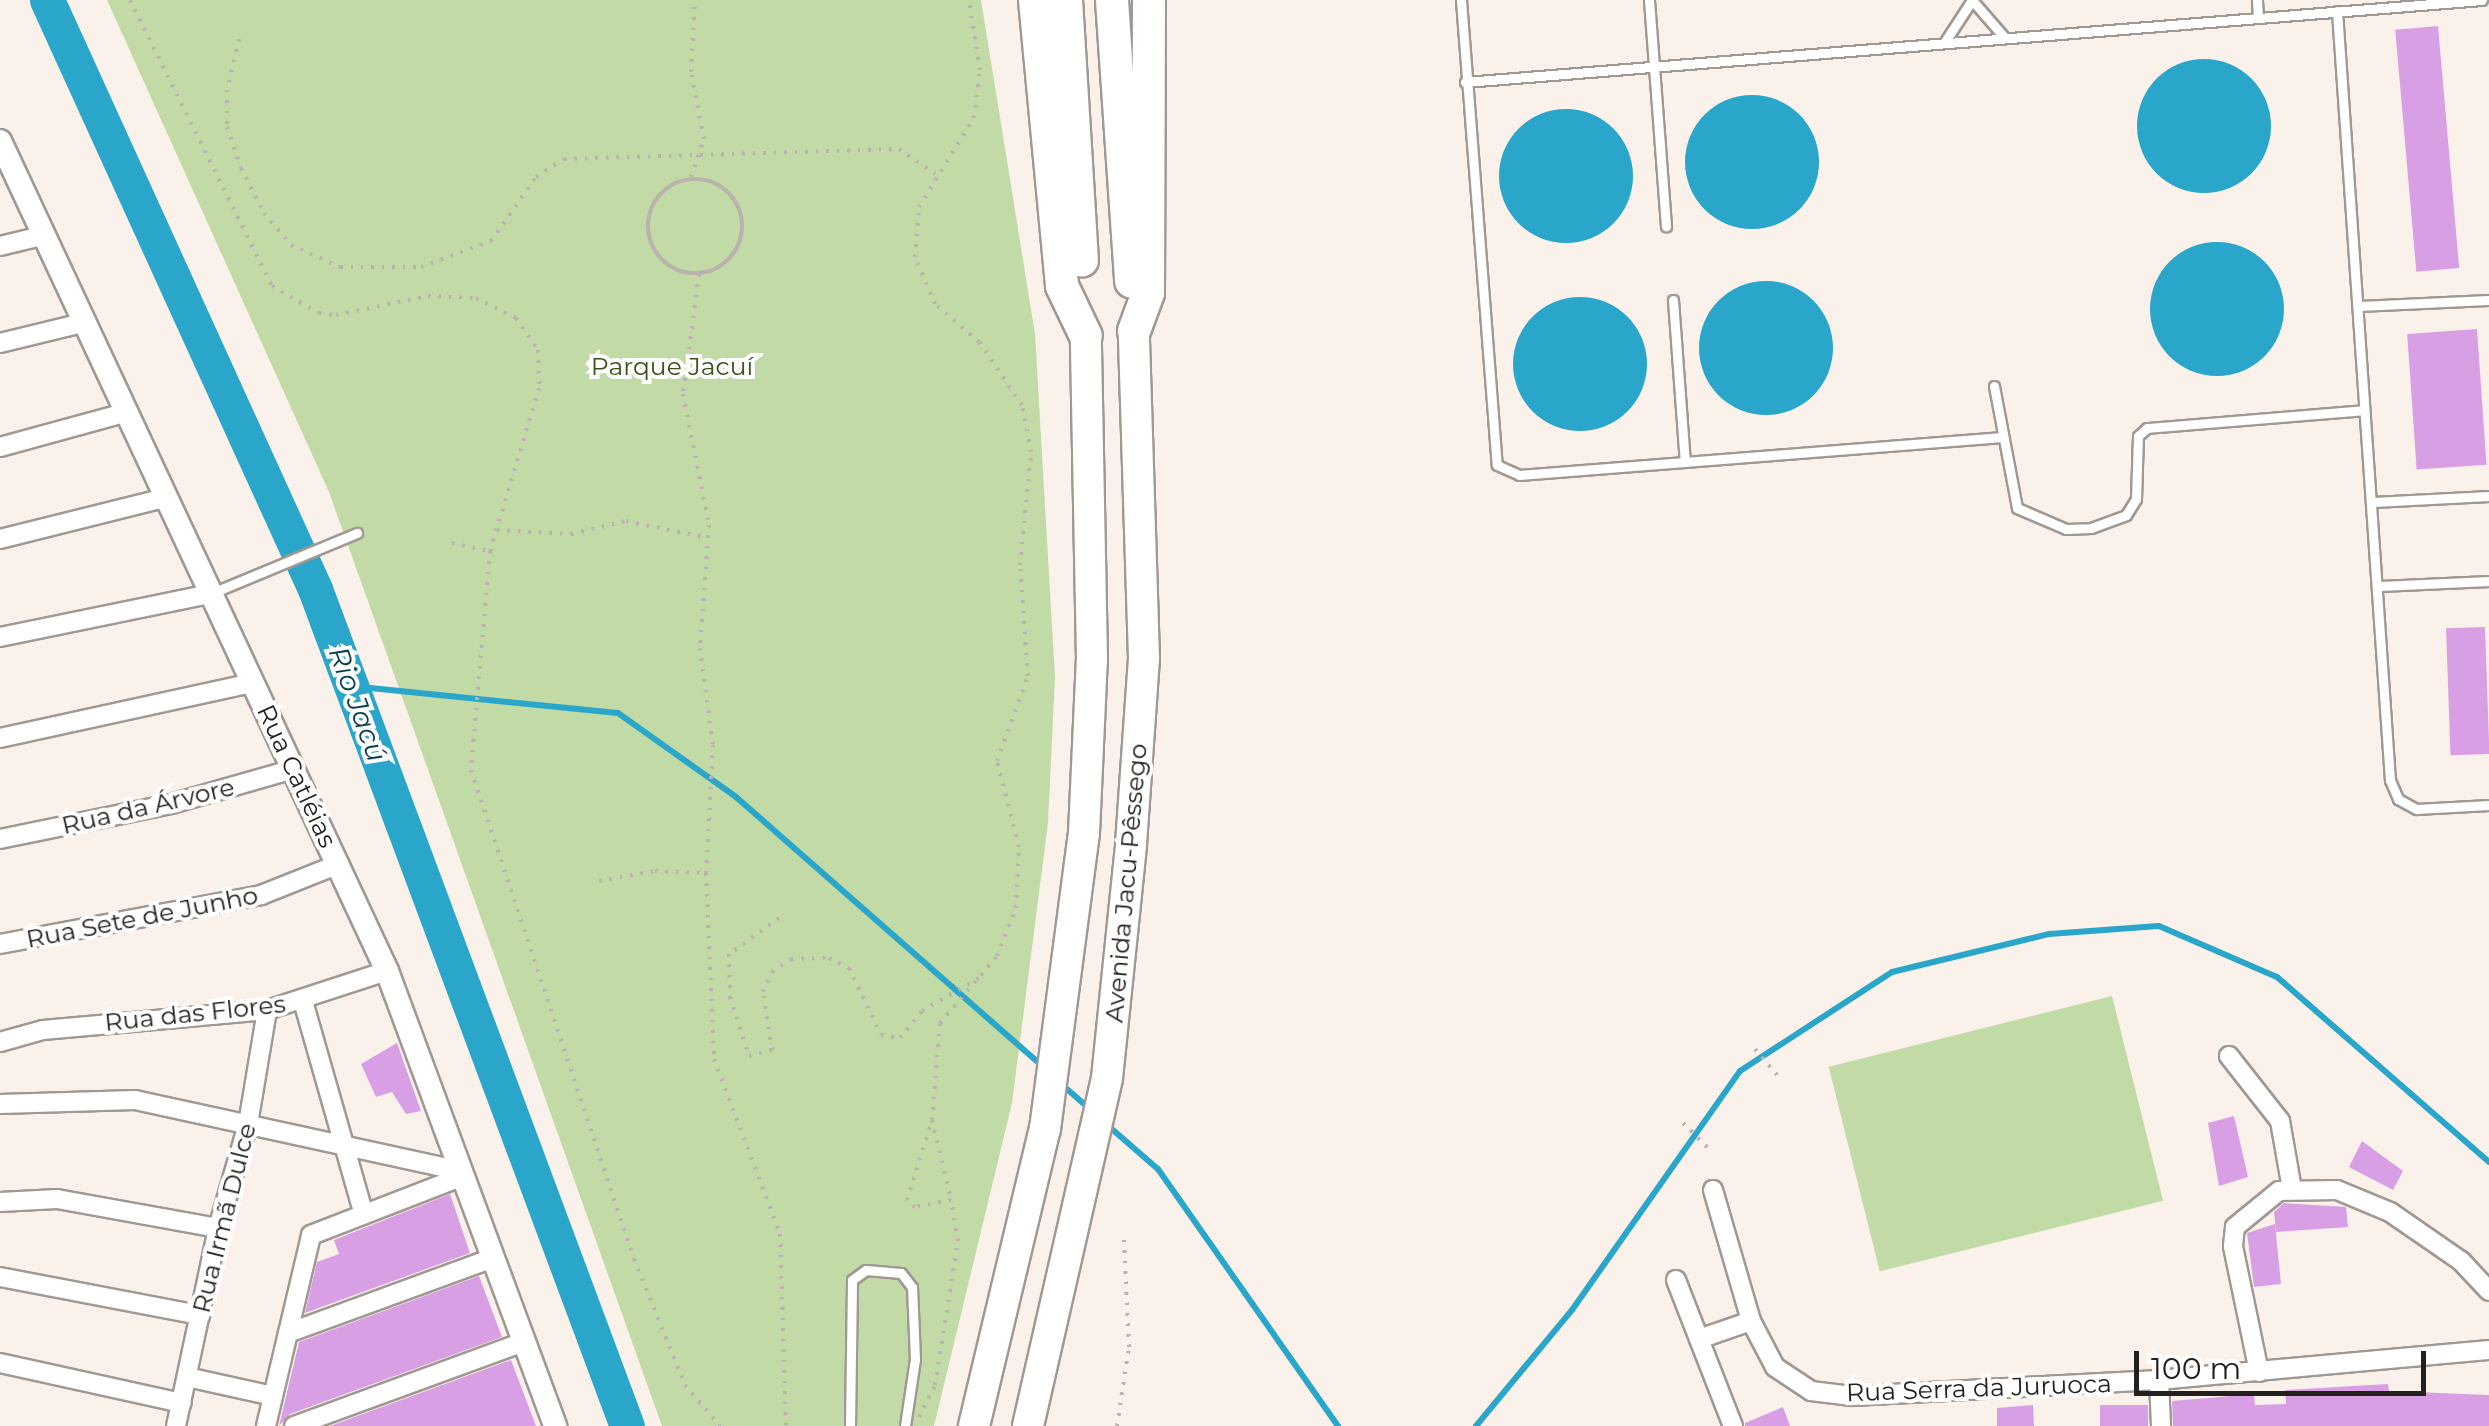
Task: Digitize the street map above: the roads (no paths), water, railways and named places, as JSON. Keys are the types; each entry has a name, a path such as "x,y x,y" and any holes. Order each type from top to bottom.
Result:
{"highway":[{"path":"1036,0 1062,286 1086,336"},
{"path":"1066,0 1086,336"},
{"path":"1112,0 1134,331"},
{"path":"1134,331 1148,293 1148,0"},
{"name":"Avenida Jacu-Pêssego","path":"1028,1426 1107,1078 1144,658 1134,331"},
{"name":"Avenida Jacu-Pêssego","path":"973,1417 1045,1129 1062,1036 1084,833 1092,660 1086,336"}],"street":[{"name":"Rua Catléias","path":"2,149 46,235 387,971 554,1425"},
{"path":"0,246 46,235"},
{"path":"0,343 86,322"},
{"path":"0,446 128,412"},
{"path":"0,539 165,498"},
{"path":"0,637 210,594"},
{"path":"0,738 253,683"},
{"name":"Rua da Árvore","path":"0,840 294,769"},
{"name":"Rua Sete de Junho","path":"0,944 261,895 339,864"},
{"name":"Rua das Flores","path":"0,1042 74,1026 268,1010 387,971"},
{"path":"304,1001 363,1211"},
{"name":"Rua Irmã Dulce","path":"176,1426 218,1228 248,1124 268,1010"},
{"path":"2229,1056 2280,1121 2292,1189"},
{"path":"0,1104 111,1098 248,1124 462,1173"},
{"path":"266,1426 311,1236 363,1211 462,1173"},
{"path":"2259,1372 2233,1246 2235,1227 2255,1204 2292,1189 2337,1190 2390,1212 2461,1262 2489,1291"},
{"name":"Rua Serra da Juruoca","path":"1712,1190 1752,1321 1775,1367 1812,1391 1852,1396 2159,1380 2489,1350"},
{"path":"0,1202 57,1199 218,1228"},
{"path":"288,1333 493,1258"},
{"path":"0,1277 200,1315"},
{"path":"1676,1280 1733,1426"},
{"path":"1699,1339 1752,1321"},
{"path":"294,1426 524,1342"},
{"path":"0,1363 182,1404"},
{"path":"188,1377 273,1396"},
{"path":"2159,1380 2160,1426"}],"lane":[{"path":"1460,0 1492,455 1519,475 2000,437"},
{"path":"1649,0 1666,226"},
{"path":"1944,43 1972,0 2005,38"},
{"path":"2257,0 2258,18"},
{"path":"1465,82 2482,0"},
{"path":"2338,11 2364,410 2380,586 2390,780 2398,799 2416,809 2489,805"},
{"path":"1673,300 1685,462"},
{"path":"2358,306 2489,300"},
{"path":"1994,386 2000,437 2017,508 2044,524 2091,528 2126,514 2136,499 2143,430 2364,410"},
{"path":"2374,502 2489,496"},
{"path":"210,594 354,535"},
{"path":"2380,586 2489,582"},
{"path":"850,1426 852,1280 866,1270 902,1273 912,1287 915,1359 907,1426"}],"water":[{"path":"2204,59 2230,64 2251,79 2266,100 2271,126 2266,152 2251,173 2230,188 2204,193 2178,188 2157,173 2142,152 2137,126 2142,100 2157,79 2178,64"},
{"path":"1752,95 1778,100 1799,115 1814,136 1819,162 1814,188 1799,209 1778,224 1752,229 1726,224 1705,209 1690,188 1685,162 1690,136 1705,115 1726,100"},
{"path":"1566,109 1592,114 1613,129 1628,150 1633,176 1628,202 1613,223 1592,238 1566,243 1540,238 1519,223 1504,202 1499,176 1504,150 1519,129 1540,114"},
{"path":"2217,242 2243,247 2264,262 2279,283 2284,309 2279,335 2264,356 2243,371 2217,376 2191,371 2170,356 2155,335 2150,309 2155,283 2170,262 2191,247"},
{"path":"1766,281 1792,286 1813,301 1828,322 1833,348 1828,374 1813,395 1792,410 1766,415 1740,410 1719,395 1704,374 1699,348 1704,322 1719,301 1740,286"},
{"path":"1580,297 1606,302 1627,317 1642,338 1647,364 1642,390 1627,411 1606,426 1580,431 1554,426 1533,411 1518,390 1513,364 1518,338 1533,317 1554,302"}],"waterway":[{"name":"Rio Jacú","path":"47,0 315,589 627,1426"},
{"path":"351,686 618,713 736,797 1044,1068"},
{"path":"1476,1426 1572,1310 1740,1071 1892,972 2049,934 2159,926 2277,977 2489,1162"},
{"path":"1060,1083 1089,1108"},
{"path":"1105,1123 1158,1169 1338,1426"}],"park label":[{"name":"Parque Jacuí","path":"672,366"}]}
